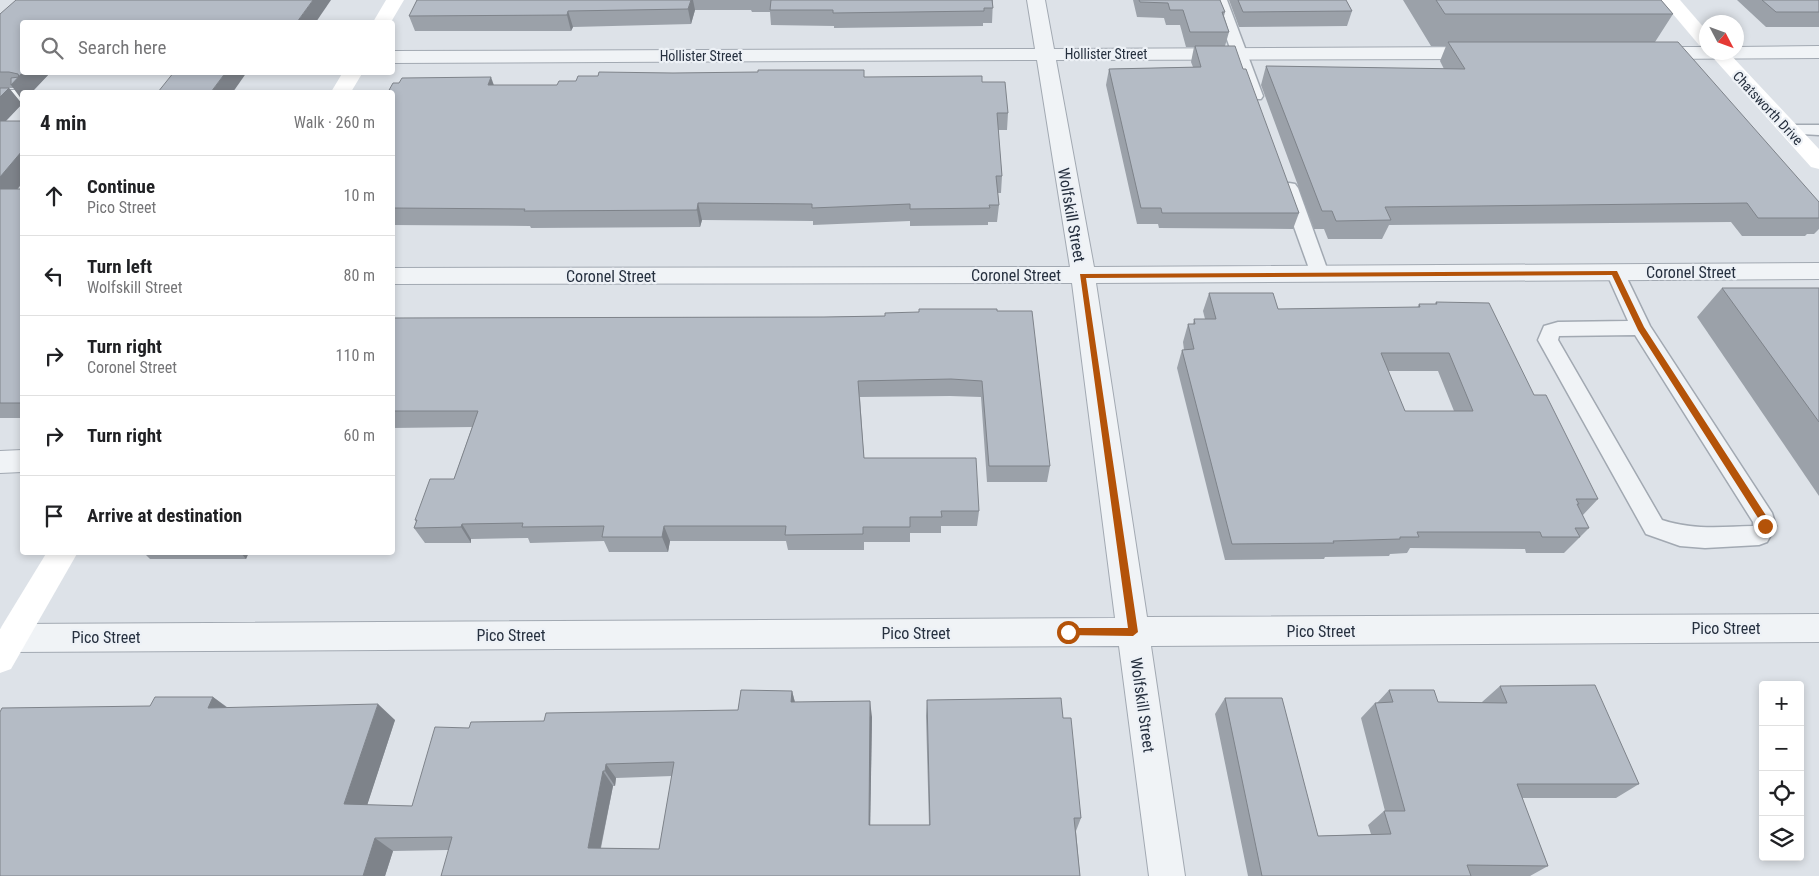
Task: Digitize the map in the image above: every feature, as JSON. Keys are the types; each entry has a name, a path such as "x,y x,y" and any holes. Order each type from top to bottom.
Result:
{"main road":[{"path":"383,20 395,0"},
{"path":"1670,0 1699,33"},
{"name":"Chatsworth Drive","path":"1724,60 1819,162"},
{"path":"342,90 351,75"},
{"path":"6,648 61,555"}],"street":[{"name":"Wolfskill Street","path":"1036,0 1082,275 1167,876"},
{"path":"1634,53 1699,52"},
{"path":"1744,52 1819,52"},
{"name":"Hollister Street","path":"395,57 1496,53"},
{"path":"0,96 20,96"},
{"name":"Coronel Street","path":"395,276 1819,271"},
{"path":"0,462 20,461"},
{"name":"Pico Street","path":"6,648 1133,632 1819,628"}],"lane":[{"path":"1220,0 1260,109"},
{"path":"1789,130 1819,130"},
{"path":"1283,173 1320,274"},
{"path":"1615,272 1641,328 1764,520 1765,526 1760,535 1705,538 1680,536 1654,527 1548,340 1551,331 1558,329 1641,328"}],"building":[{"path":"16,0 313,0 298,20 20,20 21,75 19,77 18,74 0,72 0,14"},
{"path":"417,0 691,0 688,9 568,11 567,15 409,16"},
{"path":"771,0 992,0 993,8 984,8 984,11 833,13 833,10 770,10"},
{"path":"1139,0 1220,0 1225,12 1222,12 1229,32 1190,32 1183,10 1170,10 1168,3 1140,2"},
{"path":"1238,0 1346,0 1352,11 1243,12"},
{"path":"1436,0 1661,0 1673,14 1445,14"},
{"path":"1762,0 1819,0 1819,12 1776,12"},
{"path":"1448,42 1678,42 1819,202 1819,218 1758,218 1747,203 1385,207 1391,220 1336,221 1332,211 1322,211 1266,66 1465,69"},
{"path":"1195,46 1235,46 1243,69 1246,69 1299,213 1162,213 1161,208 1141,208 1109,69 1201,67"},
{"path":"758,70 864,70 864,77 982,76 982,82 1005,82 1008,113 997,113 1002,176 996,176 999,205 989,205 990,208 910,209 910,204 812,208 812,204 698,203 697,210 524,211 525,209 395,208 395,90 389,90 393,83 399,83 402,78 491,77 488,85 557,85 559,81 576,81 578,76 598,76 599,72 758,72"},
{"path":"172,75 224,75 212,90 160,90"},
{"path":"18,77 11,85 11,78"},
{"path":"0,88 9,88 0,97"},
{"path":"0,121 20,121 20,153 0,177"},
{"path":"0,189 20,189 20,403 0,403"},
{"path":"1722,288 1819,288 1819,422"},
{"path":"1209,293 1273,293 1278,309 1420,307 1419,304 1437,304 1436,302 1489,303 1534,395 1546,395 1598,499 1576,499 1589,528 1575,528 1580,537 1542,537 1540,532 1417,532 1419,537 1400,537 1400,539 1333,541 1334,543 1232,544 1182,350 1194,349 1188,324 1195,324 1194,319 1216,319","holes":["1381,353 1449,353 1473,411 1405,411"]},
{"path":"919,309 1032,311 1050,466 989,466 982,381 951,379 858,381 864,458 976,458 979,511 941,511 942,517 910,517 910,527 863,527 863,534 785,535 786,526 664,526 662,537 602,537 604,526 522,527 523,523 462,524 461,527 414,528 417,520 415,520 430,479 454,479 478,411 395,411 395,318 824,317 885,316 885,313 919,312"},
{"path":"1595,685 1639,784 1517,784 1548,866 1467,865 1471,876 1262,876 1225,698 1282,698 1318,836 1391,834 1384,811 1405,811 1375,703 1393,702 1389,690 1434,690 1438,702 1507,703 1500,686"},
{"path":"741,690 792,691 791,702 870,701 869,825 930,825 927,700 1061,698 1063,718 1071,718 1081,818 1074,818 1080,876 441,876 452,837 375,838 363,876 0,876 0,712 2,708 150,706 155,697 213,697 208,708 378,704 344,804 412,806 435,727 469,728 471,722 544,721 546,713 738,710","holes":["674,762 659,849 588,848 606,764"]}],"route":[{"path":"1068,632 1133,632 1082,275 1615,272 1641,328 1764,520 1765,526"}]}
